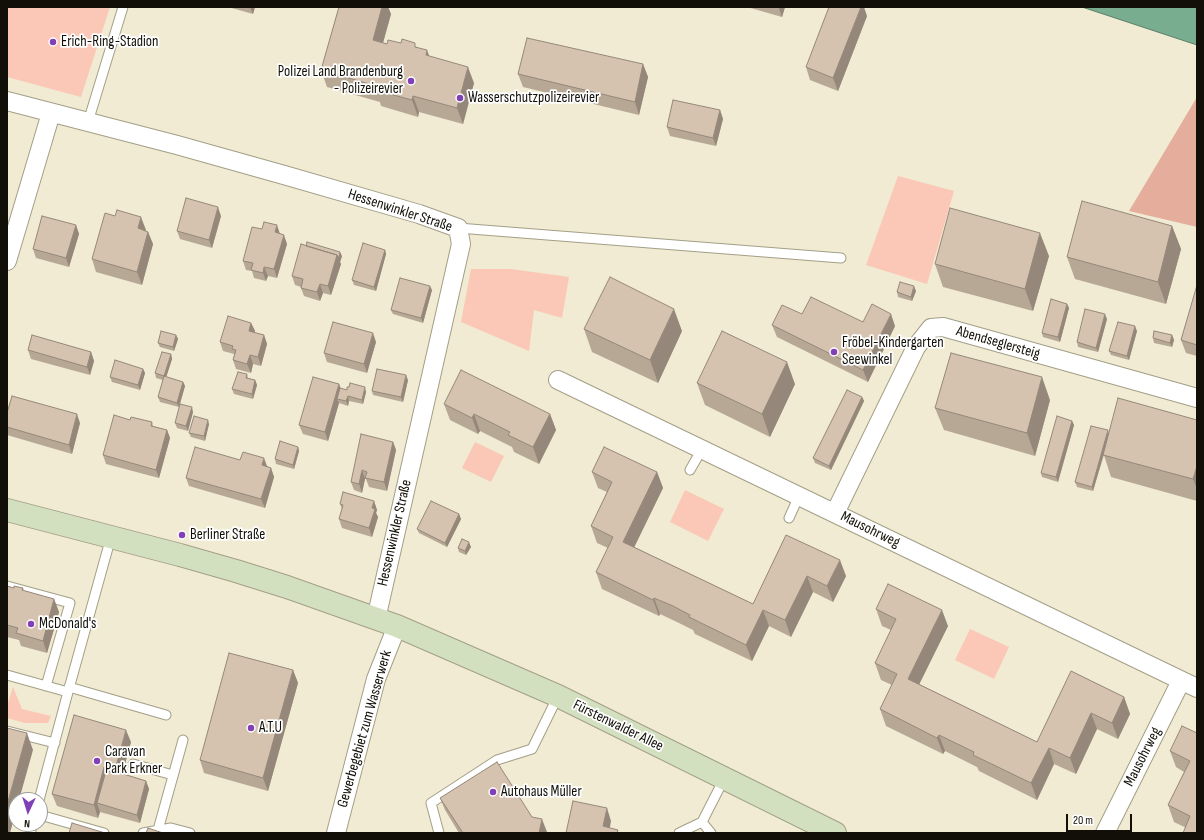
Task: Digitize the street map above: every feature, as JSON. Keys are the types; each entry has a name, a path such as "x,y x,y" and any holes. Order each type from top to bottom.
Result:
{"main road":[{"path":"7,510 236,571 288,587 397,626"},
{"name":"Fürstenwalder Allee","path":"397,626 558,696 836,833"}],"street":[{"name":"Hessenwinkler Straße","path":"7,101 178,145 419,214 458,228 461,244 376,619"},
{"path":"7,261 51,113"},
{"name":"Abendseglersteig","path":"834,513 916,347 931,328 943,327 1197,398"},
{"name":"Mausohrweg","path":"558,380 1189,685 1105,833"},
{"name":"Gewerbegebiet zum Wasserwerk","path":"336,833 376,679 397,626"}],"lane":[{"path":"88,122 123,7"},
{"path":"458,228 841,258"},
{"path":"690,470 702,449"},
{"path":"790,518 799,496"},
{"path":"41,792 111,538"},
{"path":"7,586 70,603 46,686"},
{"path":"7,675 166,715"},
{"path":"439,833 430,803 497,760 532,749 558,696"},
{"path":"7,731 55,742"},
{"path":"158,830 183,740"},
{"path":"133,764 173,775"},
{"path":"679,833 702,822 724,779"},
{"path":"48,817 104,833"},
{"path":"702,822 711,833"},
{"path":"143,833 171,828 190,833"}],"shaded area":[{"name":"Erich-Ring-Stadion","path":"7,7 110,7 81,97 7,77"},
{"path":"1082,7 1197,7 1197,45"},
{"path":"1197,97 1197,227 1129,211 1138,196"},
{"path":"898,176 954,191 927,284 866,265"},
{"path":"471,269 511,269 569,277 562,318 534,310 529,351 461,322"},
{"path":"475,442 504,456 491,482 462,468"},
{"path":"685,490 724,509 708,541 670,522"},
{"path":"970,629 1009,647 994,679 955,660"},
{"path":"13,687 22,709 51,716 48,723 25,723 7,718 7,706"}],"building":[{"path":"339,7 382,7 373,40 387,44 388,40 401,43 402,39 415,43 415,47 427,50 426,55 468,67 457,108 413,96 412,100 375,90 376,86 321,70"},
{"path":"829,7 861,7 833,78 806,67"},
{"path":"527,38 643,64 635,102 518,74"},
{"path":"673,100 720,110 713,138 667,127"},
{"path":"186,198 218,207 209,240 177,231"},
{"path":"1082,201 1172,226 1158,282 1067,257"},
{"path":"950,208 1040,233 1025,289 935,264"},
{"path":"117,210 141,217 138,228 148,232 137,272 92,259 105,213 115,216"},
{"path":"42,216 76,225 66,258 33,249"},
{"path":"264,222 277,225 275,232 284,235 274,269 264,267 263,273 251,270 253,263 243,261 252,227 262,229"},
{"path":"307,242 340,252 339,258 337,255 306,246"},
{"path":"363,243 385,250 374,287 352,280"},
{"path":"301,244 337,255 328,286 320,284 317,292 301,288 303,279 292,276"},
{"path":"610,277 674,309 650,360 584,329"},
{"path":"400,278 430,286 421,318 391,310"},
{"path":"900,282 914,286 911,297 897,292"},
{"path":"1197,285 1197,345 1181,340"},
{"path":"811,297 863,322 872,304 891,314 863,370 772,325 782,305 802,314"},
{"path":"1051,299 1067,304 1058,337 1042,333"},
{"path":"1085,309 1105,314 1096,348 1077,342"},
{"path":"228,316 251,323 249,331 264,335 258,357 250,355 247,364 233,360 236,350 232,349 233,346 220,342"},
{"path":"333,322 373,333 364,364 324,353"},
{"path":"1118,322 1135,326 1127,356 1109,351"},
{"path":"161,331 176,335 173,347 158,343"},
{"path":"722,331 787,362 762,414 697,383"},
{"path":"1154,331 1172,335 1170,343 1153,338"},
{"path":"32,335 91,352 87,367 28,350"},
{"path":"162,352 171,354 164,376 155,373"},
{"path":"951,353 1042,377 1027,433 935,408"},
{"path":"115,360 143,369 138,385 110,377"},
{"path":"377,369 406,375 401,397 372,391"},
{"path":"461,370 550,414 533,447 508,435 510,432 474,414 472,418 444,404"},
{"path":"238,372 247,374 246,378 255,380 252,394 232,389"},
{"path":"164,376 183,382 177,403 158,397"},
{"path":"313,377 339,384 325,432 299,425"},
{"path":"350,383 365,387 362,400 348,396 346,401 337,399 340,388 347,390"},
{"path":"847,390 862,397 829,466 813,458"},
{"path":"12,396 77,414 69,445 7,427 7,413"},
{"path":"1118,398 1197,420 1197,466 1193,479 1103,455"},
{"path":"180,404 192,407 186,426 175,423"},
{"path":"114,415 130,420 131,417 152,422 151,426 167,430 156,470 103,455"},
{"path":"194,416 208,420 204,436 189,433"},
{"path":"1057,416 1072,421 1056,477 1041,473"},
{"path":"1091,426 1108,430 1092,487 1075,482"},
{"path":"361,434 393,442 384,482 365,478 367,472 362,470 359,484 351,482"},
{"path":"280,441 298,447 293,465 275,459"},
{"path":"195,447 240,460 243,452 264,458 262,465 271,468 261,499 186,478"},
{"path":"604,447 657,472 623,542 753,604 786,535 840,560 827,586 807,576 785,620 763,610 746,645 689,617 690,615 673,606 654,598 653,600 596,572 613,537 591,526 612,482 592,472"},
{"path":"343,492 374,501 372,508 375,509 369,528 339,519 343,505 340,504"},
{"path":"431,501 459,514 445,543 417,529"},
{"path":"462,539 469,542 465,551 458,548"},
{"path":"888,584 942,610 908,679 1037,742 1071,671 1124,697 1112,723 1091,713 1070,758 1049,748 1031,783 973,755 974,752 939,735 937,738 880,709 897,674 875,663 896,619 876,609"},
{"name":"McDonald's","path":"7,586 23,588 22,590 54,599 43,641 16,633 18,628 7,625"},
{"name":"A.T.U","path":"229,653 293,670 263,778 200,760"},
{"name":"Caravan Park Erkner","path":"74,715 126,730 115,770 104,767 94,805 52,794"},
{"path":"1182,726 1197,733 1197,833 1183,833 1190,816 1168,805 1190,761 1170,751"},
{"path":"7,728 27,733 11,792 8,792 7,805"},
{"name":"Autohaus Müller","path":"497,762 532,817 542,819 539,833 463,833 440,798"},
{"path":"106,771 117,774 117,772 146,781 137,815 97,803"},
{"path":"573,801 607,808 603,826 618,830 617,833 566,833"},
{"path":"72,823 105,833 69,833"},
{"path":"148,828 163,833 146,833"}],"place":[{"name":"Erich-Ring-Stadion","path":"53,42"},
{"name":"Polizei Land Brandenburg - Polizeirevier","path":"411,81"},
{"name":"Wasserschutzpolizeirevier","path":"460,98"},
{"name":"Fröbel-Kindergarten Seewinkel","path":"834,352"},
{"name":"Berliner Straße","path":"182,535"},
{"name":"McDonald's","path":"31,624"},
{"name":"A.T.U","path":"251,728"},
{"name":"Caravan Park Erkner","path":"97,761"},
{"name":"Autohaus Müller","path":"493,792"}]}
